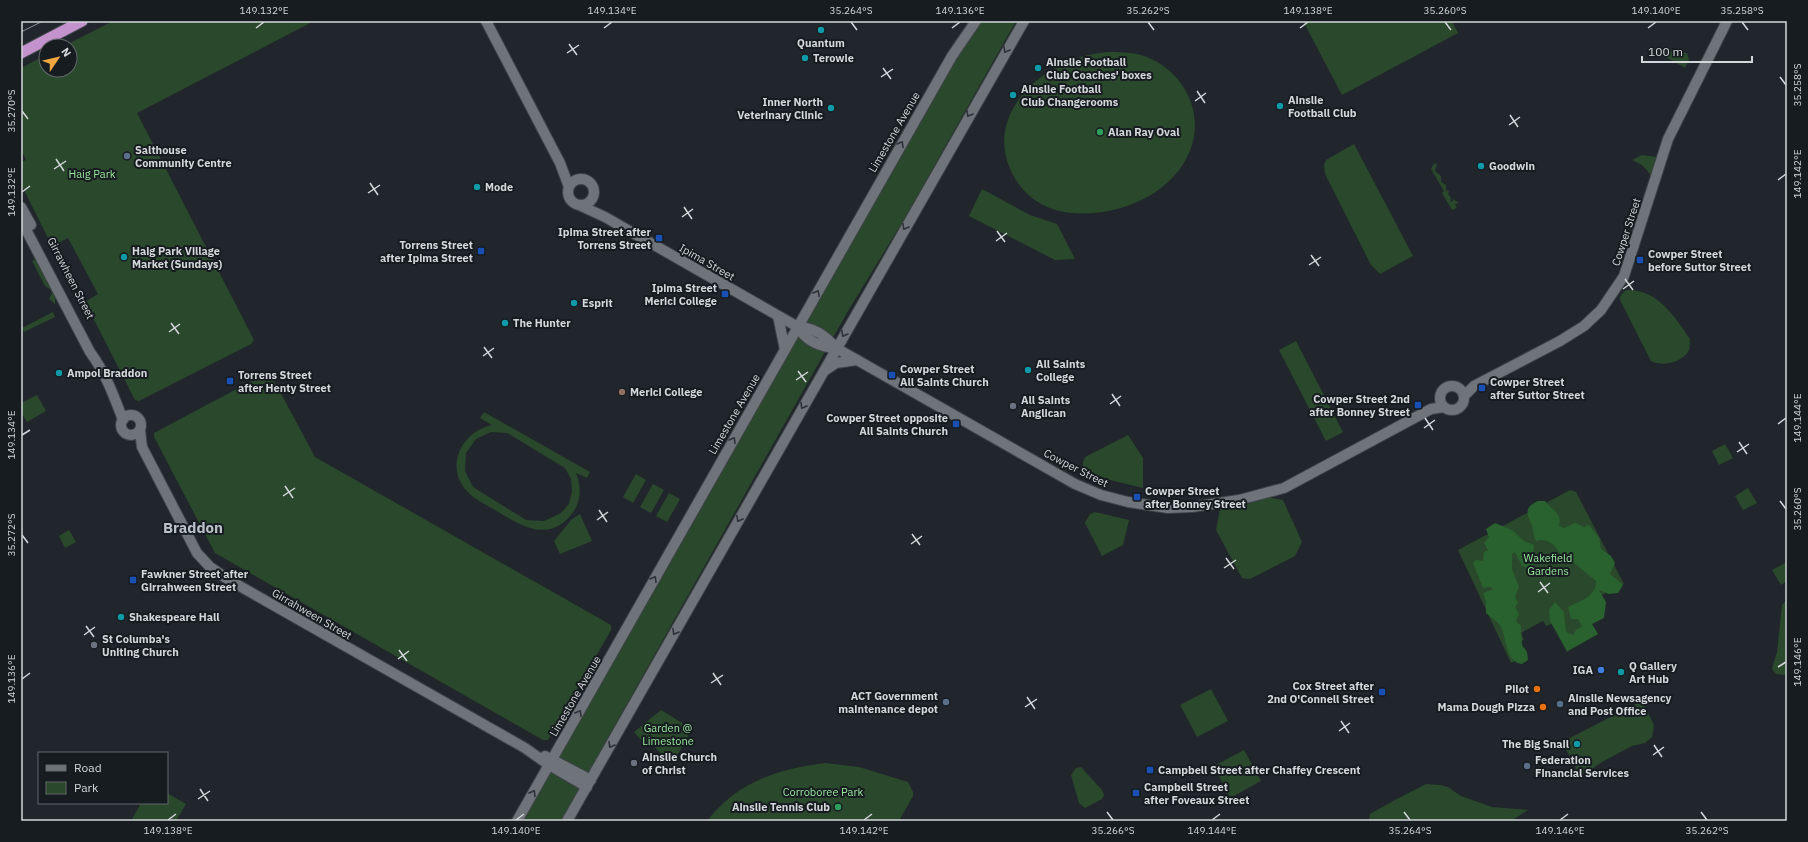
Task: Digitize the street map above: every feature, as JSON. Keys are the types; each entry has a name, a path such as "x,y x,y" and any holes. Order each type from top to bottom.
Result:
{"highway":[{"path":"21,53 82,21"}],"street":[{"path":"486,21 560,163 569,187 569,197 574,203 579,205 587,204 594,196"},
{"name":"Limestone Avenue","path":"517,821 952,56 976,21"},
{"path":"567,821 822,372 1024,21"},
{"name":"Cowper Street","path":"1464,396 1474,386 1560,341 1584,326 1601,310 1624,276 1668,140 1727,21"},
{"path":"560,163 580,179 591,183 594,190 594,196 605,217"},
{"path":"569,187 572,182 580,179"},
{"name":"Ipima Street","path":"579,205 605,217 798,327 808,327 827,338 836,348"},
{"name":"Girrawheen Street","path":"21,207 95,349 97,362"},
{"name":"Girrawheen Street","path":"21,220 90,352 114,394 123,420"},
{"path":"778,316 785,350"},
{"name":"Cowper Street","path":"836,348 1075,484 1108,497 1168,508 1192,507 1239,500 1284,488 1431,409 1444,407"},
{"path":"822,372 836,363 858,360"},
{"path":"1456,386 1461,390 1464,396 1463,405 1458,409 1451,410 1444,407 1440,396 1445,388 1456,386"},
{"name":"Cowper Street","path":"1456,386 1474,386"},
{"name":"Girrawheen Street","path":"114,394 134,416"},
{"name":"Cowper Street","path":"1431,409 1440,396"},
{"path":"128,415 134,416 141,422 140,430 134,435 129,435 121,428 123,420 128,415"},
{"name":"Girrahween Street","path":"140,430 142,447"},
{"name":"Girrahween Street","path":"129,435 142,447 193,546 210,568 589,784"}],"green space":[{"name":"Haig Park","path":"113,21 314,21 137,113 254,340 251,344 139,401 135,400 85,302 98,294 68,238 52,246 21,184 21,162 26,160 21,149 21,68 38,59 38,78 78,78 78,39"},
{"path":"981,21 1016,21 906,216 848,311 561,821 522,821 969,36"},
{"path":"1303,21 1452,21 1458,33 1342,95"},
{"path":"1668,46 1672,52 1687,53 1689,60 1685,68 1664,56"},
{"name":"Alan Ray Oval","path":"1108,52 1141,55 1155,61 1178,79 1192,104 1195,118 1191,148 1183,164 1172,179 1142,200 1125,207 1108,211 1072,213 1056,210 1035,200 1028,195 1018,183 1007,159 1004,136 1010,114 1022,95 1040,78 1061,65 1084,56"},
{"path":"1354,144 1413,256 1380,274 1371,265 1325,174 1324,165 1326,160"},
{"path":"1642,155 1657,157 1651,175 1642,165 1632,160"},
{"path":"1437,163 1435,171 1441,176 1441,182 1446,185 1446,190 1449,191 1448,194 1451,198 1450,201 1452,202 1453,199 1459,203 1455,204 1457,208 1452,210 1442,193 1444,191 1431,169 1433,165"},
{"path":"982,189 1030,215 1057,224 1075,259 1055,260 969,216"},
{"path":"38,258 55,294 55,304 49,299 52,293 50,289 45,286 32,261"},
{"path":"1626,290 1647,294 1656,299 1671,313 1690,339 1690,346 1685,356 1671,363 1665,364 1651,361 1620,300 1620,296"},
{"path":"53,312 55,317 24,332 22,328"},
{"path":"1296,341 1343,432 1326,441 1279,350"},
{"path":"270,373 315,457 611,625 611,630 548,740 543,740 215,553 154,437 154,433 265,374"},
{"path":"37,395 46,411 27,422 21,412 21,403"},
{"path":"484,412 590,472 587,478 576,473 580,490 579,500 571,515 562,524 543,530 533,529 514,521 479,501 465,489 459,479 457,459 465,441 482,428 492,425 480,418","holes":["491,432 507,433 565,468 571,479 572,491 569,504 561,513 544,521 526,520 473,487 465,471 466,453 476,439"]},
{"path":"1128,435 1143,458 1143,488 1110,480 1083,469 1085,457"},
{"path":"1725,444 1733,458 1719,465 1712,451"},
{"path":"636,474 646,480 633,503 623,497"},
{"path":"653,484 664,490 651,513 640,507"},
{"path":"1748,488 1757,503 1743,510 1735,496"},
{"name":"Wakefield Gardens","path":"1570,490 1576,492 1624,584 1592,600 1591,623 1598,634 1567,652 1552,624 1546,626 1543,621 1521,633 1524,640 1520,642 1521,658 1511,663 1458,550"},
{"path":"669,493 680,499 667,522 656,516"},
{"path":"1265,497 1283,500 1302,542 1295,556 1250,579 1242,578 1216,530 1220,509 1246,505"},
{"path":"1538,501 1545,501 1556,512 1560,521 1559,526 1564,528 1575,523 1584,527 1589,525 1599,538 1601,549 1611,556 1615,563 1610,574 1623,585 1618,593 1609,594 1599,590 1606,602 1604,618 1592,624 1598,634 1567,651 1550,621 1549,610 1555,602 1564,612 1566,632 1573,635 1576,630 1582,626 1578,619 1571,619 1568,607 1591,594 1596,586 1596,581 1574,563 1567,564 1555,546 1551,543 1542,540 1536,541 1528,515 1528,509"},
{"path":"1095,512 1129,520 1123,545 1102,556 1085,523 1090,514"},
{"path":"580,514 592,541 560,554 554,541 572,519"},
{"path":"1495,523 1512,530 1524,541 1534,545 1533,555 1535,563 1528,568 1522,566 1515,552 1512,554 1512,569 1519,587 1515,597 1518,603 1515,607 1519,614 1516,621 1521,626 1522,645 1527,652 1528,660 1522,664 1516,662 1512,658 1509,653 1502,629 1499,624 1486,613 1486,601 1483,593 1493,589 1490,587 1483,588 1473,563 1476,560 1483,561 1484,552 1488,550 1484,543 1489,537 1486,529"},
{"path":"69,530 76,542 65,548 59,536"},
{"path":"1787,562 1787,581 1781,585 1772,570"},
{"path":"1787,599 1787,675 1776,674 1772,669 1777,652 1782,605"},
{"path":"1211,689 1228,721 1197,737 1180,705"},
{"path":"1642,701 1654,725 1652,737 1645,743 1632,746 1602,762 1585,774 1578,776 1569,772 1576,768 1562,742"},
{"name":"Garden @ Limestone","path":"661,710 692,729 674,761 664,757 652,744 647,747 634,732"},
{"path":"1244,750 1261,781 1230,798 1214,766"},
{"name":"Corroboree Park","path":"825,763 859,767 908,782 913,792 913,796 899,821 707,821 731,796 745,787 791,769"},
{"path":"1081,767 1102,790 1104,795 1102,799 1085,808 1079,803 1071,775 1076,768"},
{"path":"1426,784 1448,787 1461,796 1492,807 1528,810 1511,821 1369,821 1370,814"},
{"path":"168,794 186,804 176,821 131,821 140,804 168,804"}],"tram line":[{"path":"21,32 43,21"}],"place":[{"name":"Quantum","path":"821,30"},
{"name":"Terowie","path":"805,58"},
{"name":"Ainslie Football Club Coaches' boxes","path":"1038,68"},
{"name":"Ainslie Football Club Changerooms","path":"1013,95"},
{"name":"Ainslie Football Club","path":"1280,106"},
{"name":"Inner North Veterinary Clinic","path":"831,108"},
{"name":"Alan Ray Oval","path":"1100,132"},
{"name":"Salthouse Community Centre","path":"127,156"},
{"name":"Goodwin","path":"1481,166"},
{"name":"Mode","path":"477,187"},
{"name":"Ipima Street after Torrens Street","path":"659,238"},
{"name":"Torrens Street after Ipima Street","path":"481,251"},
{"name":"Haig Park Village Market (Sundays)","path":"124,257"},
{"name":"Cowper Street before Suttor Street","path":"1640,260"},
{"name":"Ipima Street Merici College","path":"725,294"},
{"name":"Esprit","path":"574,303"},
{"name":"The Hunter","path":"505,323"},
{"name":"All Saints College","path":"1028,370"},
{"name":"Ampol Braddon","path":"59,373"},
{"name":"Cowper Street All Saints Church","path":"892,375"},
{"name":"Torrens Street after Henty Street","path":"230,381"},
{"name":"Cowper Street after Suttor Street","path":"1482,388"},
{"name":"Merici College","path":"622,392"},
{"name":"Cowper Street 2nd after Bonney Street","path":"1418,405"},
{"name":"All Saints Anglican","path":"1013,406"},
{"name":"Cowper Street opposite All Saints Church","path":"956,424"},
{"name":"Cowper Street after Bonney Street","path":"1137,497"},
{"name":"Fawkner Street after Girrahween Street","path":"133,580"},
{"name":"Shakespeare Hall","path":"121,617"},
{"name":"St Columba's Uniting Church","path":"94,645"},
{"name":"IGA","path":"1601,670"},
{"name":"Q Gallery Art Hub","path":"1621,672"},
{"name":"Pilot","path":"1537,689"},
{"name":"Cox Street after 2nd O'Connell Street","path":"1382,692"},
{"name":"ACT Government maintenance depot","path":"946,702"},
{"name":"Ainslie Newsagency and Post Office","path":"1560,704"},
{"name":"Mama Dough Pizza","path":"1543,707"},
{"name":"The Big Snail","path":"1577,744"},
{"name":"Ainslie Church of Christ","path":"634,763"},
{"name":"Federation Financial Services","path":"1527,766"},
{"name":"Campbell Street after Chaffey Crescent","path":"1150,770"},
{"name":"Campbell Street after Foveaux Street","path":"1136,793"},
{"name":"Ainslie Tennis Club","path":"838,807"}],"district":[{"name":"Braddon","path":"193,527"}]}
